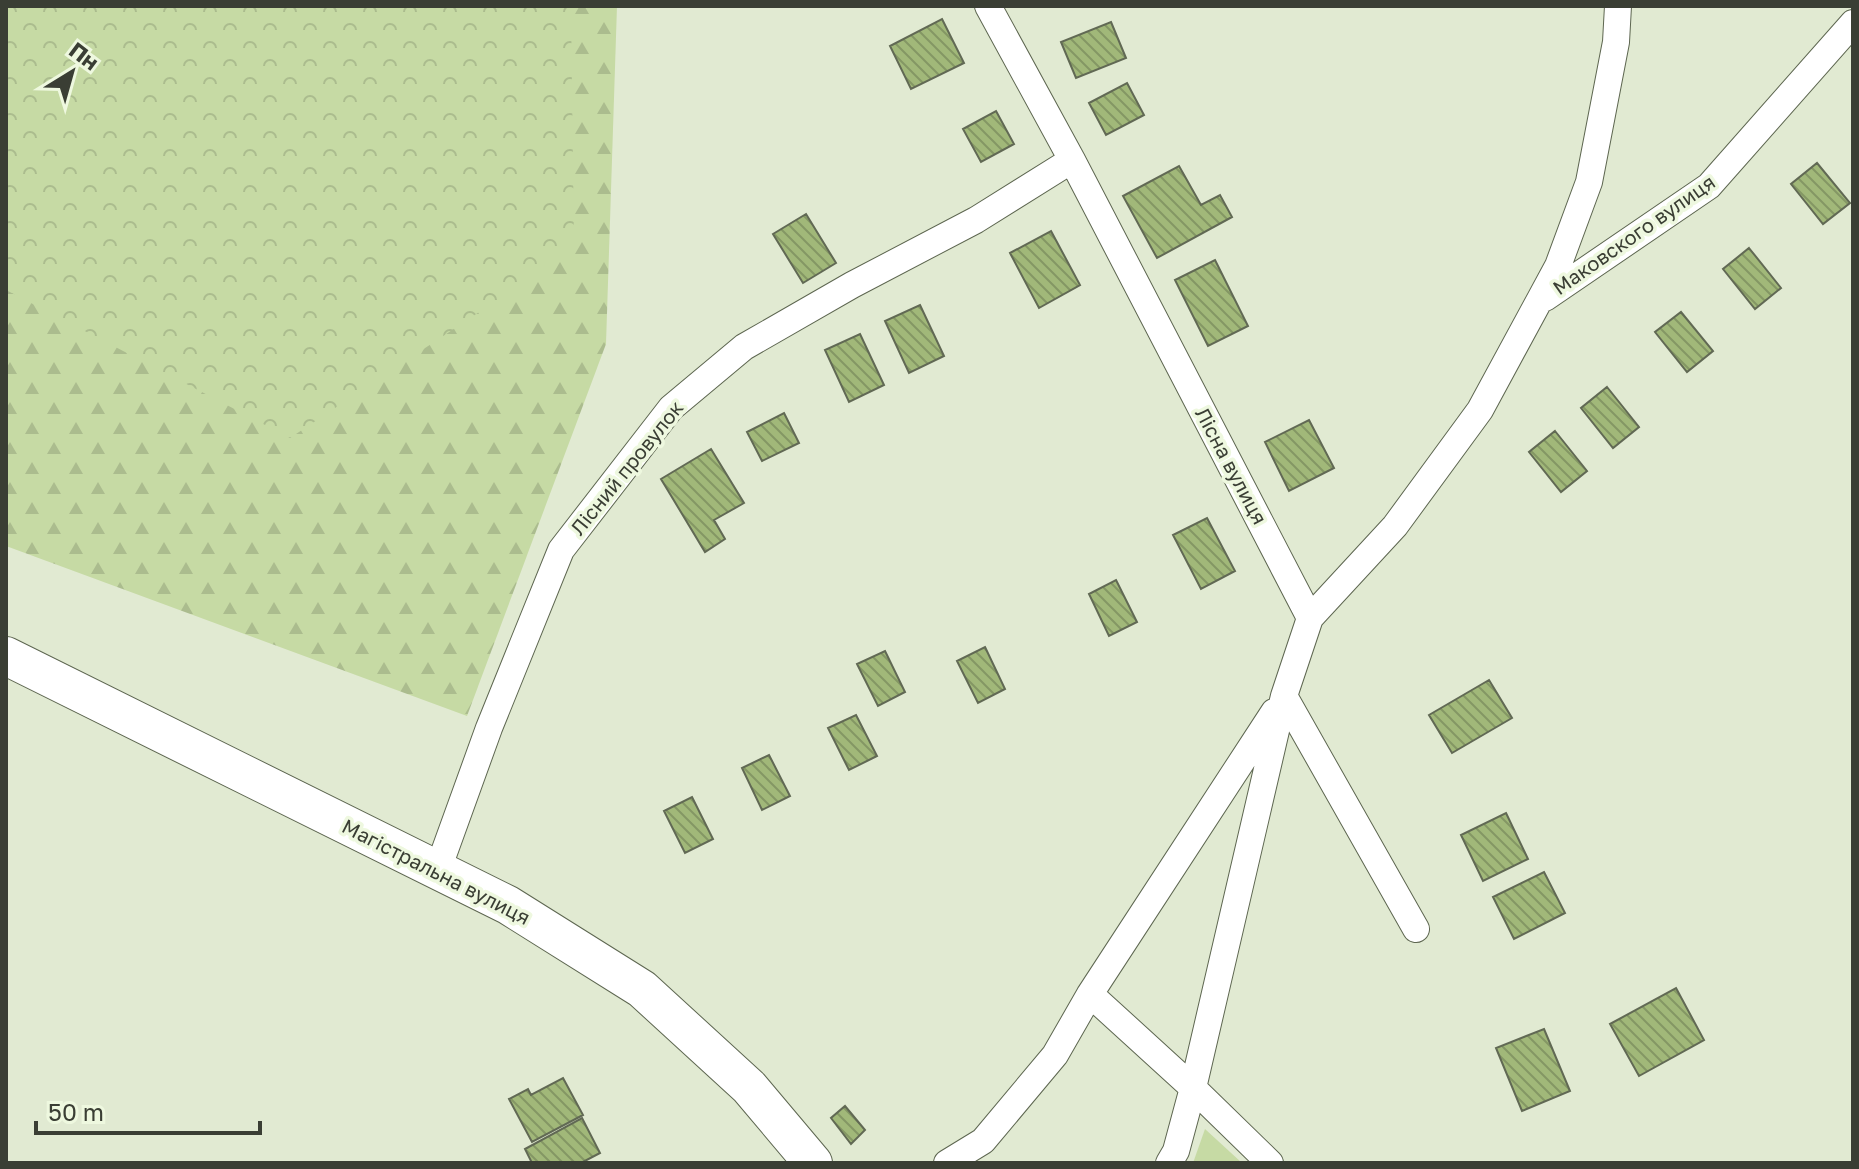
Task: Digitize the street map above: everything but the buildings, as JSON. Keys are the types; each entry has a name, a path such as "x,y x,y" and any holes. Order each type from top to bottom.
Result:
{"main road":[{"name":"Магістральна вулиця","path":"6,656 508,905 642,989 749,1087 813,1163"}],"street":[{"name":"Лісна вулиця","path":"988,6 1072,160 1310,618"},
{"path":"1169,1163 1176,1151 1193,1088 1284,696 1310,618 1395,526 1480,410 1558,266 1589,182 1616,42 1618,6"},
{"name":"Маковского вулиця","path":"1540,301 1709,186 1853,23"},
{"name":"Лісний провулок","path":"437,872 489,728 561,550 671,408 744,347 852,285 976,220 1072,160"},
{"path":"1284,696 1416,929"},
{"path":"947,1163 983,1141 1055,1055 1090,994 1284,696"},
{"path":"1090,994 1270,1163"}],"green space":[{"path":"6,6 617,6 606,344 467,716 6,546"},
{"path":"6,6 571,6 574,249 290,438 6,290"},
{"path":"1205,1129 1242,1163 1193,1163"}]}
